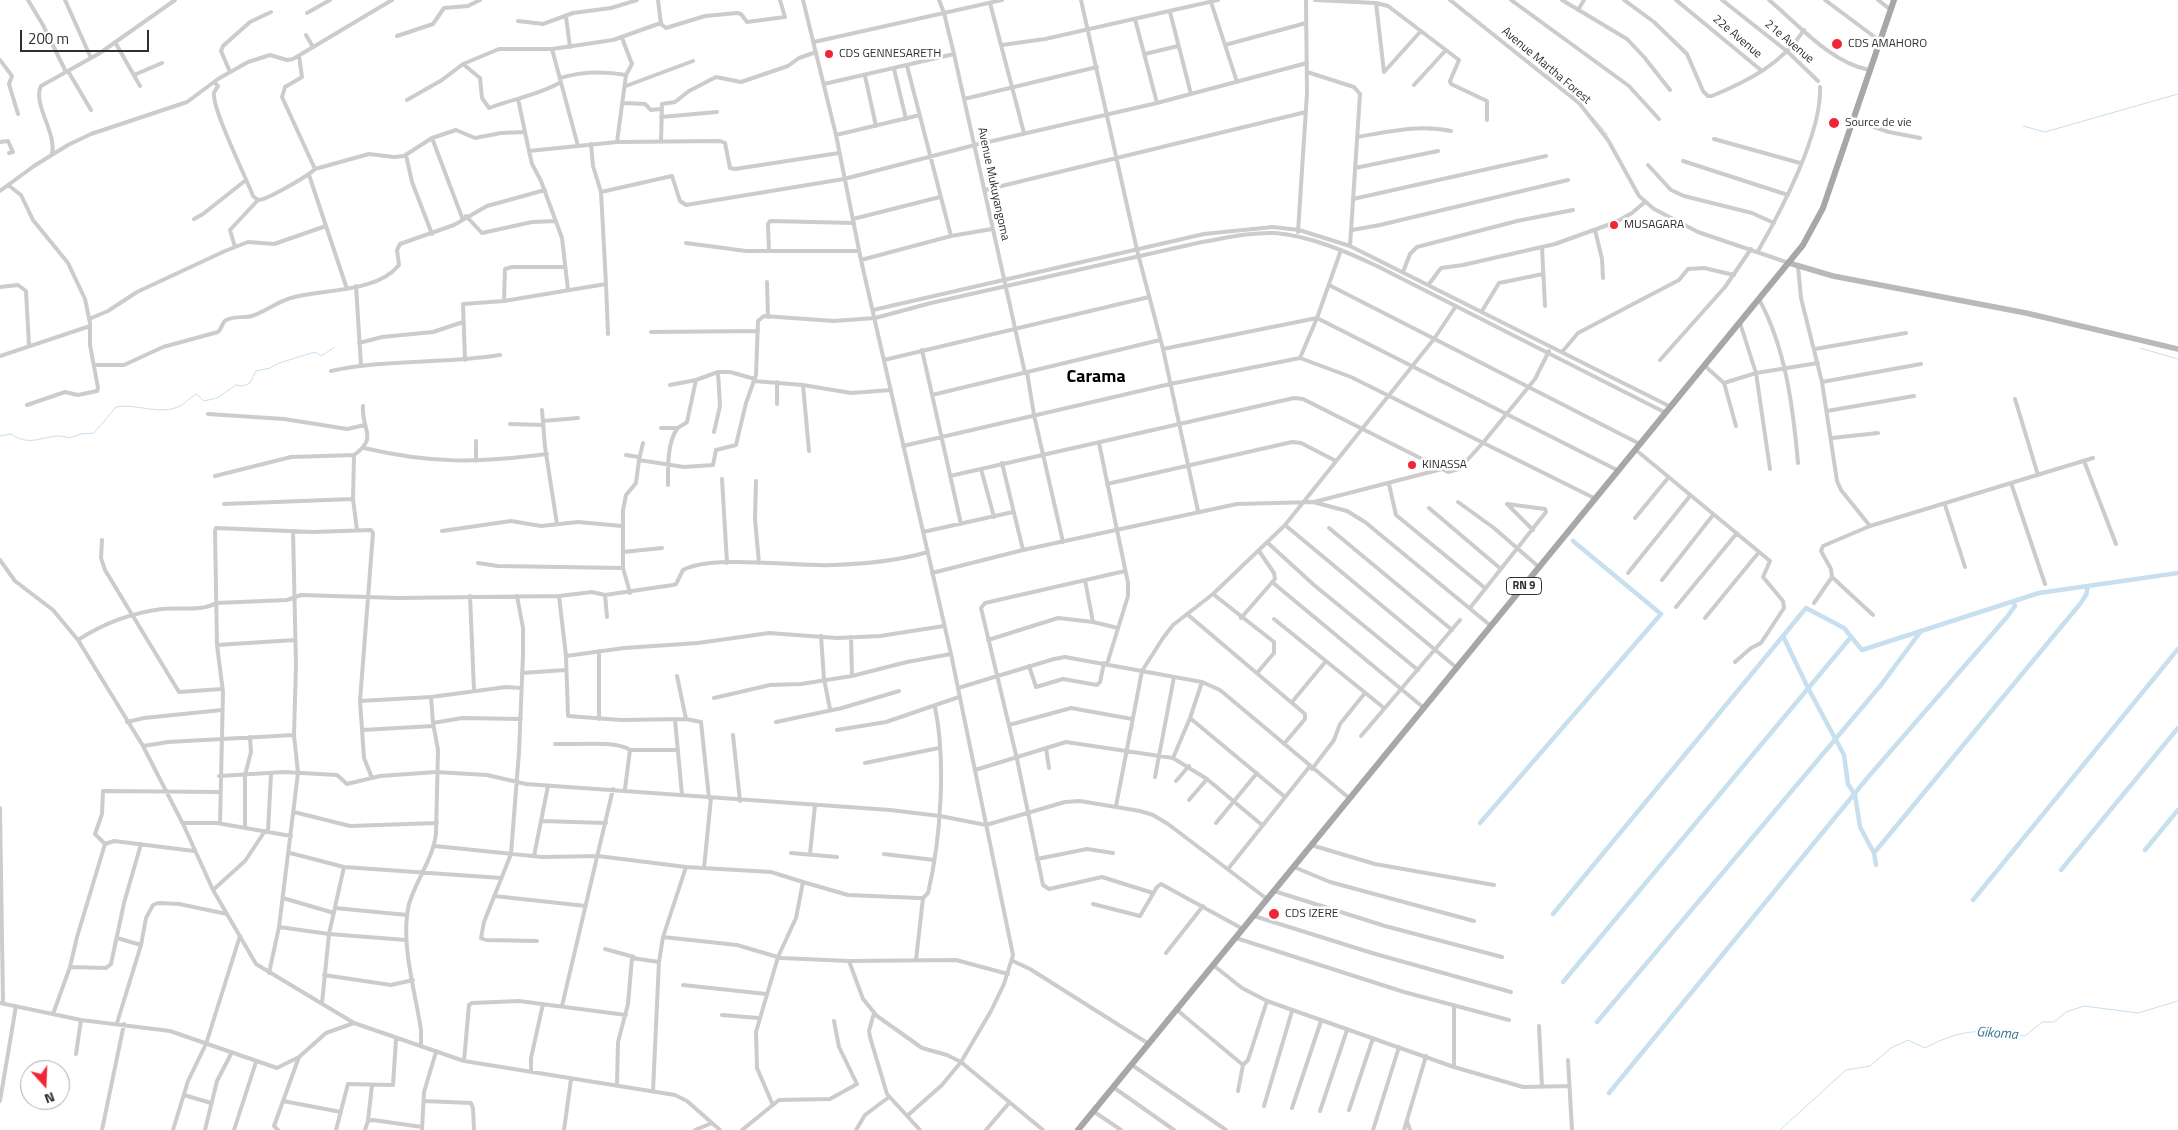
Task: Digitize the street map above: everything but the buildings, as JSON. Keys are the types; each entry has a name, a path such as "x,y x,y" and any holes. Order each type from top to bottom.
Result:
{"main road":[{"name":"RN 9","path":"1078,1130 1789,263 1811,232 1823,208 1894,0"}],"street":[{"path":"28,0 91,110"},
{"path":"65,0 90,58"},
{"path":"52,154 54,147 39,88 44,83 115,42 175,0"},
{"path":"307,13 330,0"},
{"path":"0,191 52,154 91,134 187,102 214,82 248,62 270,55 287,60 299,56 392,0"},
{"path":"398,36 433,24 444,8 468,6 480,0"},
{"path":"518,21 543,24 573,13 611,8 637,0"},
{"path":"658,0 661,24 666,28 705,16 737,13 743,15 747,22 785,17 780,0"},
{"path":"804,0 951,654 1005,912 1012,961 1008,974 978,1037 942,1085 907,1116"},
{"name":"Avenue Mukuyangoma","path":"939,0 944,13 975,144 992,229 1016,327 1063,542"},
{"path":"814,42 1002,0"},
{"path":"1081,0 1139,256 1163,349 1198,511"},
{"path":"1002,45 1046,39 1218,0"},
{"path":"1298,237 1306,112 1306,0"},
{"path":"1315,0 1366,2 1388,6 1460,62 1450,81 1451,84 1487,101 1487,120"},
{"name":"Avenue Martha Forest","path":"1450,0 1579,103 1608,140 1625,174 1645,202 1654,210 1689,229 1789,263"},
{"path":"1511,0 1622,81 1660,119"},
{"path":"1562,0 1627,39 1670,90"},
{"path":"1578,10 1584,0"},
{"path":"1624,0 1654,22 1687,54 1703,91 1708,96 1716,94 1762,71 1788,52 1804,30"},
{"name":"22e Avenue","path":"1676,0 1762,71"},
{"name":"21e Avenue","path":"1722,0 1788,52 1818,81"},
{"path":"1769,0 1838,59 1856,67 1869,70"},
{"path":"1825,0 1880,41"},
{"path":"1878,0 1891,10"},
{"path":"1210,2 1237,82"},
{"path":"990,3 1024,133"},
{"path":"1376,3 1384,72 1421,31"},
{"path":"230,72 221,51 223,46 250,22 271,12"},
{"path":"1170,12 1191,94"},
{"path":"566,17 570,47"},
{"path":"1135,19 1157,103"},
{"path":"1225,44 1306,23"},
{"path":"407,100 442,80 463,64 489,52 506,48 552,49 570,47 622,38 661,24"},
{"path":"306,35 313,47"},
{"path":"617,142 624,103 626,75 632,64 622,38"},
{"path":"115,42 140,86"},
{"path":"1145,54 1178,46"},
{"path":"552,49 578,146"},
{"path":"1414,85 1446,50"},
{"path":"661,142 662,117 660,109 662,104 681,99 689,91 709,79 721,76 741,82 788,66 798,58 816,52"},
{"path":"824,84 954,54"},
{"path":"299,56 303,76 285,87 282,97 315,169"},
{"path":"0,60 12,76 9,84 18,114"},
{"path":"626,86 694,61"},
{"path":"134,75 162,63"},
{"path":"601,192 672,176 680,201 686,205 844,179 975,144 1157,103 1307,63"},
{"path":"463,64 480,78 482,98 488,107 544,91 575,73 601,71 626,75"},
{"path":"907,66 929,157 951,236"},
{"path":"964,99 1097,67"},
{"path":"894,69 906,118"},
{"path":"1307,72 1358,90 1360,94 1350,246"},
{"path":"865,76 876,126"},
{"path":"214,82 218,86 214,93 221,121 253,196 258,200"},
{"path":"1758,251 1788,195 1816,118 1820,87"},
{"path":"518,99 532,164 545,190 562,238 568,290"},
{"path":"624,103 645,104 651,110 660,109"},
{"path":"662,117 717,112"},
{"path":"985,190 1306,112"},
{"path":"836,136 920,115"},
{"path":"1853,120 1889,132 1920,138"},
{"path":"1357,137 1405,129 1437,128 1451,131"},
{"path":"235,247 230,230 258,200 270,197 287,185 309,175 315,169 368,154 394,157 406,154 432,138 456,130 475,138 507,132 525,132"},
{"path":"432,138 465,218 482,233 532,222 556,220"},
{"path":"1714,139 1800,163"},
{"path":"0,142 8,141 12,152 9,154"},
{"path":"530,151 617,142 722,142 727,147 730,168 735,169 838,153"},
{"path":"591,144 593,166 601,192 608,334"},
{"path":"54,147 59,151"},
{"path":"1354,168 1438,151"},
{"path":"406,154 412,182 432,234"},
{"path":"1353,199 1546,156"},
{"path":"1683,161 1788,195"},
{"path":"1648,165 1671,190 1684,196 1752,214 1774,223"},
{"path":"309,175 319,210 347,289"},
{"path":"194,219 246,180"},
{"path":"1352,230 1568,180"},
{"path":"8,185 21,195 33,220 68,262 85,299 90,326 90,345 95,365 97,391 78,394 65,392 27,404"},
{"path":"95,365 124,365 163,346 218,332 224,321 252,316 279,301 299,295 347,289 356,286 394,271 399,265 398,250 400,244 432,234 487,206 545,190"},
{"path":"769,251 768,224 770,221 853,221 940,197"},
{"path":"1429,284 1441,268 1463,265 1542,247 1595,230 1624,218 1645,202"},
{"path":"1403,272 1410,254 1417,246 1573,210"},
{"path":"89,319 108,311 137,292 235,247 248,242 274,244 326,226"},
{"path":"873,310 1204,234 1273,227 1299,230 1350,246 1429,284 1562,352 1669,410"},
{"path":"861,260 951,236 992,229"},
{"path":"1595,230 1602,259 1603,278"},
{"path":"626,455 684,467 713,465 716,450 736,445 746,403 754,380 760,318 768,316 834,321 875,318 1139,256 1239,235 1274,234 1298,237 1341,250 1548,353 1669,410"},
{"path":"686,243 746,251 859,251"},
{"path":"1542,247 1545,306"},
{"path":"1660,360 1734,275 1751,249"},
{"path":"1300,358 1317,318 1341,250"},
{"path":"1789,263 1832,276 2026,313 2178,349"},
{"path":"1798,266 1801,298 1822,382 1838,486 1870,526"},
{"path":"504,301 506,269 512,267 564,267"},
{"path":"1562,352 1578,333 1679,280 1688,269 1704,268 1734,275"},
{"path":"1482,311 1499,282 1543,274"},
{"path":"767,282 768,316"},
{"path":"465,360 463,304 504,301 606,284"},
{"path":"0,287 18,285 26,291 29,345"},
{"path":"1329,285 1527,387 1638,447 1668,478 1770,561 1763,578 1783,601 1784,608 1761,643 1735,662"},
{"path":"356,286 361,365"},
{"path":"884,360 1016,327 1149,297"},
{"path":"1759,299 1768,318 1785,370 1798,463"},
{"path":"1116,806 1142,670 1173,625 1213,594 1285,525 1434,339 1456,306"},
{"path":"1163,349 1317,318 1505,415 1619,471"},
{"path":"359,343 382,337 433,332 463,322"},
{"path":"1740,323 1756,373 1770,469"},
{"path":"0,356 90,326"},
{"path":"651,332 758,331"},
{"path":"1815,349 1906,333"},
{"path":"932,395 1160,340"},
{"path":"950,476 1043,453 1099,443 1178,423 1294,398 1303,399 1448,472 1459,469 1482,444 1535,379 1551,347"},
{"path":"922,350 961,524"},
{"path":"331,371 361,365 465,360 500,355"},
{"path":"903,446 1170,384 1300,358 1351,378 1596,499"},
{"path":"1724,383 1756,373 1785,370 1818,363"},
{"path":"1822,382 1921,364"},
{"path":"1705,366 1724,383 1736,426"},
{"path":"670,385 696,380 718,372 730,372 754,380 803,385 851,393 891,390"},
{"path":"714,432 720,406 718,372"},
{"path":"661,428 678,428 686,422 696,380"},
{"path":"777,382 777,404"},
{"path":"803,385 809,451"},
{"path":"1827,411 1914,396"},
{"path":"2015,399 2038,475"},
{"path":"215,476 291,457 354,455 364,448 368,436 362,417 363,406"},
{"path":"542,410 558,524"},
{"path":"208,414 301,421 347,429 365,426"},
{"path":"510,424 543,423 578,418"},
{"path":"668,485 668,465 678,428"},
{"path":"1832,438 1878,433"},
{"path":"476,441 476,462"},
{"path":"1107,484 1292,442 1301,443 1336,461"},
{"path":"630,593 623,568 622,526 626,495 636,483 643,443"},
{"path":"1029,666 1036,687 1063,679 1097,685 1100,682 1118,628 1128,596 1118,530 1099,443"},
{"path":"364,448 412,459 476,462 547,454"},
{"path":"354,455 353,499 357,530"},
{"path":"1873,615 1832,577 1822,548 1870,526 1945,505 2092,458"},
{"path":"2084,461 2116,544"},
{"path":"1002,463 1023,550"},
{"path":"981,469 994,517"},
{"path":"932,573 1023,550 1198,511 1237,504 1313,502 1442,469"},
{"path":"1635,518 1668,478"},
{"path":"722,479 727,563"},
{"path":"756,481 755,519 759,563"},
{"path":"1389,484 1396,515 1485,588"},
{"path":"2011,484 2045,584"},
{"path":"1628,573 1690,496"},
{"path":"224,504 353,499"},
{"path":"1313,502 1347,511 1360,519 1491,626"},
{"path":"1458,502 1494,528 1540,568"},
{"path":"1470,608 1518,549 1533,530 1546,512 1545,509 1506,504 1533,530"},
{"path":"1945,505 1965,567"},
{"path":"1429,508 1501,569"},
{"path":"924,532 1013,512"},
{"path":"1662,580 1714,515"},
{"path":"442,531 511,521 541,526 578,522 622,526"},
{"path":"1285,525 1457,668"},
{"path":"1329,528 1452,630"},
{"path":"220,823 219,776 222,689 217,646 215,529 293,532 369,529 373,534 360,701 364,758 372,778"},
{"path":"269,973 279,927 290,854 298,773 294,735 295,597 293,532"},
{"path":"1676,607 1737,533"},
{"path":"102,540 101,558 103,566 179,692 222,689"},
{"path":"1268,543 1314,585 1418,670"},
{"path":"623,552 662,548"},
{"path":"1241,618 1275,579 1274,573 1259,550"},
{"path":"78,640 103,624 131,615 160,610 206,608 216,603 287,600 295,597 446,598 470,596 559,596 592,592 605,595 630,593 676,584 686,568 727,563 832,565 906,558 928,552"},
{"path":"1705,618 1759,552"},
{"path":"0,560 14,581 53,610 78,640 143,746 213,890 256,964 354,1023 396,1039 464,1061 571,1079 617,1084 681,1097 720,1130"},
{"path":"478,563 498,566 623,568"},
{"path":"1125,570 982,605 988,640 1017,759 1037,859 1045,888 1102,877 1153,893"},
{"path":"1814,603 1832,577"},
{"path":"1085,580 1093,622"},
{"path":"1272,582 1424,708"},
{"path":"1213,594 1241,618 1274,642 1274,653 1257,673"},
{"path":"605,595 607,617"},
{"path":"470,596 474,690"},
{"path":"517,596 523,628 521,719 511,854 484,922 481,938 486,940 537,940"},
{"path":"559,596 566,656 568,716 599,719 686,719 697,720 702,724 710,798 704,868"},
{"path":"1187,614 1305,714 1304,719 1284,744"},
{"path":"988,640 1058,618 1093,622 1118,628"},
{"path":"1274,619 1384,708"},
{"path":"1361,736 1460,620"},
{"path":"566,656 599,651 698,643 769,633 850,637 893,634 944,626"},
{"path":"820,636 824,679 830,709"},
{"path":"850,637 852,676"},
{"path":"217,646 295,640"},
{"path":"599,651 599,719"},
{"path":"714,698 770,685 801,684 852,676 907,662 951,654"},
{"path":"958,688 1065,657 1202,682 1220,690 1349,798"},
{"path":"1292,702 1326,661"},
{"path":"522,673 565,670"},
{"path":"677,676 686,719"},
{"path":"1154,777 1160,756 1174,677"},
{"path":"1173,758 1190,718 1202,682"},
{"path":"360,701 431,697 474,690 521,688"},
{"path":"776,722 830,709 842,708 899,691"},
{"path":"1228,869 1285,797 1334,740 1340,724 1365,693"},
{"path":"421,1046 421,1030 406,940 408,915 420,873 435,846 438,750 433,724 431,697"},
{"path":"837,730 886,722 959,698"},
{"path":"916,960 923,898 928,893 940,816 939,728 934,707"},
{"path":"1009,725 1071,708 1132,719"},
{"path":"127,722 151,717 222,710"},
{"path":"362,730 433,724 462,718 521,719"},
{"path":"1190,718 1231,749 1285,797"},
{"path":"675,720 682,795"},
{"path":"143,746 220,738 294,735"},
{"path":"733,735 740,801"},
{"path":"245,827 245,775 250,752 250,737"},
{"path":"975,770 1017,759 1066,742 1173,758 1189,766 1236,801 1262,826"},
{"path":"555,744 614,745 630,750 678,750"},
{"path":"865,763 939,748"},
{"path":"1046,748 1049,768"},
{"path":"625,789 630,750"},
{"path":"1176,781 1189,766"},
{"path":"219,776 298,773 337,775 347,784 372,778 436,772 487,775 516,782 548,786 625,789 740,801 815,805 940,816 986,825 1065,802 1080,801 1116,806 1154,815 1198,845 1267,899"},
{"path":"1216,823 1236,801 1257,773"},
{"path":"213,890 245,861 267,831 271,774"},
{"path":"1189,800 1207,779"},
{"path":"534,856 548,786"},
{"path":"562,1006 614,789"},
{"path":"105,844 95,834 102,814 103,791 219,792"},
{"path":"810,854 815,805"},
{"path":"0,808 2,1003 81,1020 170,1030 277,1068 299,1058 326,1033 354,1023"},
{"path":"294,812 350,826 437,823"},
{"path":"542,821 606,823"},
{"path":"182,824 220,823 291,836"},
{"path":"53,1014 70,967 105,844 114,840 194,851"},
{"path":"70,967 106,968 111,964 142,844"},
{"path":"435,846 534,856 598,856 686,867 772,872 848,895 923,898"},
{"path":"1311,846 1375,864 1494,885"},
{"path":"1037,859 1086,849 1113,852"},
{"path":"792,853 836,857"},
{"path":"290,854 344,867 420,873 472,874 501,878"},
{"path":"884,854 934,860"},
{"path":"1294,866 1330,882 1474,921"},
{"path":"322,1003 329,934 344,867"},
{"path":"653,1091 659,960 663,937 686,867"},
{"path":"772,1103 757,1068 755,1037 758,1018 778,957 796,918 803,882"},
{"path":"1092,904 1140,916 1153,893 1161,884 1243,929"},
{"path":"1274,891 1393,928 1502,957"},
{"path":"494,896 586,906"},
{"path":"283,898 334,913"},
{"path":"117,1024 141,945 146,918 153,905 158,903 227,914"},
{"path":"1166,953 1203,906"},
{"path":"335,908 408,915"},
{"path":"1254,916 1511,992"},
{"path":"279,927 329,934 406,940"},
{"path":"173,1130 188,1081 206,1044 240,936"},
{"path":"663,937 737,945 778,957 849,962 964,961 1008,974"},
{"path":"117,938 141,945"},
{"path":"1236,938 1454,1006 1509,1020"},
{"path":"605,949 655,962 659,960"},
{"path":"617,1084 618,1042 626,1015 632,958 634,957"},
{"path":"1012,961 1030,968 1059,989 1149,1044"},
{"path":"849,962 863,1000 874,1013 922,1048 947,1055 961,1062 1043,1130"},
{"path":"1213,965 1242,988 1267,1001 1454,1067 1478,1072 1523,1086 1568,1086"},
{"path":"324,975 391,985 413,980"},
{"path":"684,985 766,994"},
{"path":"464,1061 470,1005 472,1003 519,1001 626,1015"},
{"path":"1238,1091 1243,1065 1248,1060 1267,1001"},
{"path":"531,1071 531,1058 542,1004"},
{"path":"0,1101 16,1006"},
{"path":"1454,1006 1454,1067"},
{"path":"1177,1010 1243,1065"},
{"path":"1264,1106 1292,1011"},
{"path":"874,1013 869,1031 882,1081 889,1097 920,1130"},
{"path":"722,1015 758,1018"},
{"path":"76,1054 81,1020"},
{"path":"742,1130 772,1103 783,1099 830,1099 857,1084 839,1047 834,1021"},
{"path":"1292,1108 1321,1021"},
{"path":"102,1130 124,1024"},
{"path":"1539,1026 1542,1086"},
{"path":"1320,1111 1347,1030"},
{"path":"1349,1110 1373,1038"},
{"path":"336,1130 348,1084 393,1085 396,1039"},
{"path":"1373,1130 1399,1047"},
{"path":"205,1130 217,1081 232,1052"},
{"path":"368,1121 422,1128 426,1086 436,1052"},
{"path":"1404,1130 1426,1056"},
{"path":"278,1130 274,1126 299,1058"},
{"path":"1568,1060 1572,1130"},
{"path":"234,1130 256,1062"},
{"path":"1132,1065 1226,1130"},
{"path":"564,1130 571,1079"},
{"path":"366,1130 372,1085"},
{"path":"1113,1086 1174,1130"},
{"path":"184,1096 211,1103"},
{"path":"856,1130 865,1115 889,1097"},
{"path":"283,1101 341,1112"},
{"path":"424,1101 471,1103 474,1130"},
{"path":"986,1130 1009,1103"},
{"path":"1093,1111 1121,1130"},
{"path":"1407,1121 1410,1130"},
{"path":"695,1130 712,1123"}],"waterway":[{"path":"1547,75 1570,88 1574,97"},
{"path":"2023,126 2045,132 2178,94"},
{"path":"1587,111 1608,135"},
{"path":"0,436 11,434 19,438 34,440 54,436 69,438 81,434 94,433 116,407 165,410 180,406 196,394 204,401 217,398 236,385 243,386 250,383 256,371 315,352 321,356 335,347"},
{"path":"2140,348 2178,359"},
{"path":"1480,823 1661,614 1573,541"},
{"path":"1876,865 1874,853 1860,827 1855,795 1848,784 1844,755 1783,636 1806,608 1844,628 1862,650 2039,593 2178,573"},
{"path":"1874,853 2080,604 2086,595 2088,586"},
{"path":"1609,1093 1869,776 2007,617 2015,606 2013,602"},
{"path":"1597,1022 1881,685 1921,631"},
{"path":"1553,914 1783,636"},
{"path":"1563,982 1851,637"},
{"path":"1973,900 2178,649"},
{"path":"2061,870 2178,728"},
{"path":"2145,850 2178,810"},
{"name":"Gikoma","path":"1780,1130 1846,1070 1870,1066 1891,1048 1908,1040 1925,1048 1951,1036 1963,1033 1997,1032 2025,1036 2042,1022 2054,1022 2066,1012 2084,1006 2138,1013 2178,1001"}],"place":[{"name":"CDS AMAHORO","path":"1837,44"},
{"name":"CDS GENNESARETH","path":"829,54"},
{"name":"Source de vie","path":"1834,123"},
{"name":"MUSAGARA","path":"1614,225"},
{"name":"KINASSA","path":"1412,465"},
{"name":"CDS IZERE","path":"1274,914"}],"district":[{"name":"Carama","path":"1096,378"}]}
